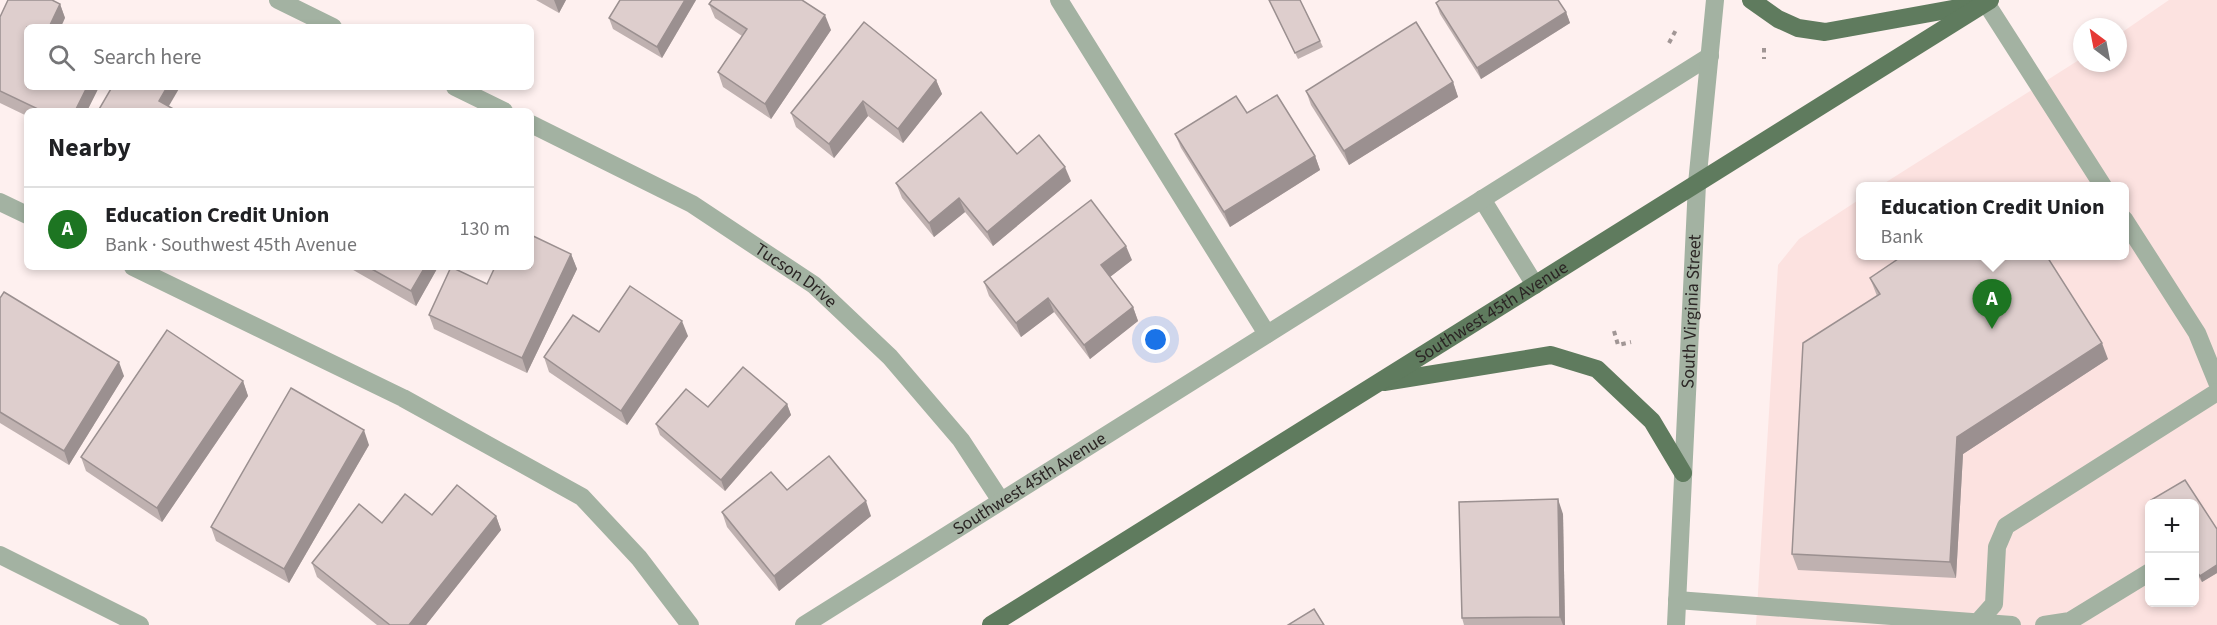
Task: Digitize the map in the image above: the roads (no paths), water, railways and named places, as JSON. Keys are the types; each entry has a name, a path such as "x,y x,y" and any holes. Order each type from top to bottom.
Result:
{"main road":[{"path":"1751,0 1757,7 1788,24 1826,32 1988,2"},
{"name":"Southwest 45th Avenue","path":"991,625 1988,2"},
{"path":"1377,384 1551,355 1598,369 1652,421 1683,473"}],"street":[{"path":"278,0 327,24"},
{"path":"1059,0 1268,334"},
{"name":"South Virginia Street","path":"1676,625 1696,184 1715,0"},
{"path":"1988,2 2100,182"},
{"name":"Southwest 45th Avenue","path":"804,625 1710,56"},
{"path":"461,90 498,108"},
{"name":"Tucson Drive","path":"534,125 692,204 814,285 890,357 961,441 1001,501"},
{"path":"1482,199 1535,285"},
{"path":"0,202 24,214"},
{"path":"2129,227 2197,333 2217,382"},
{"path":"139,270 403,398 582,497 639,558 690,625"},
{"path":"1978,622 1994,604 1997,547 2006,526 2217,392"},
{"path":"0,555 140,625"},
{"path":"2044,625 2070,621 2145,575"},
{"path":"1677,600 2012,625"}],"place":[{"name":"Education Credit Union","path":"1992,329"}]}
